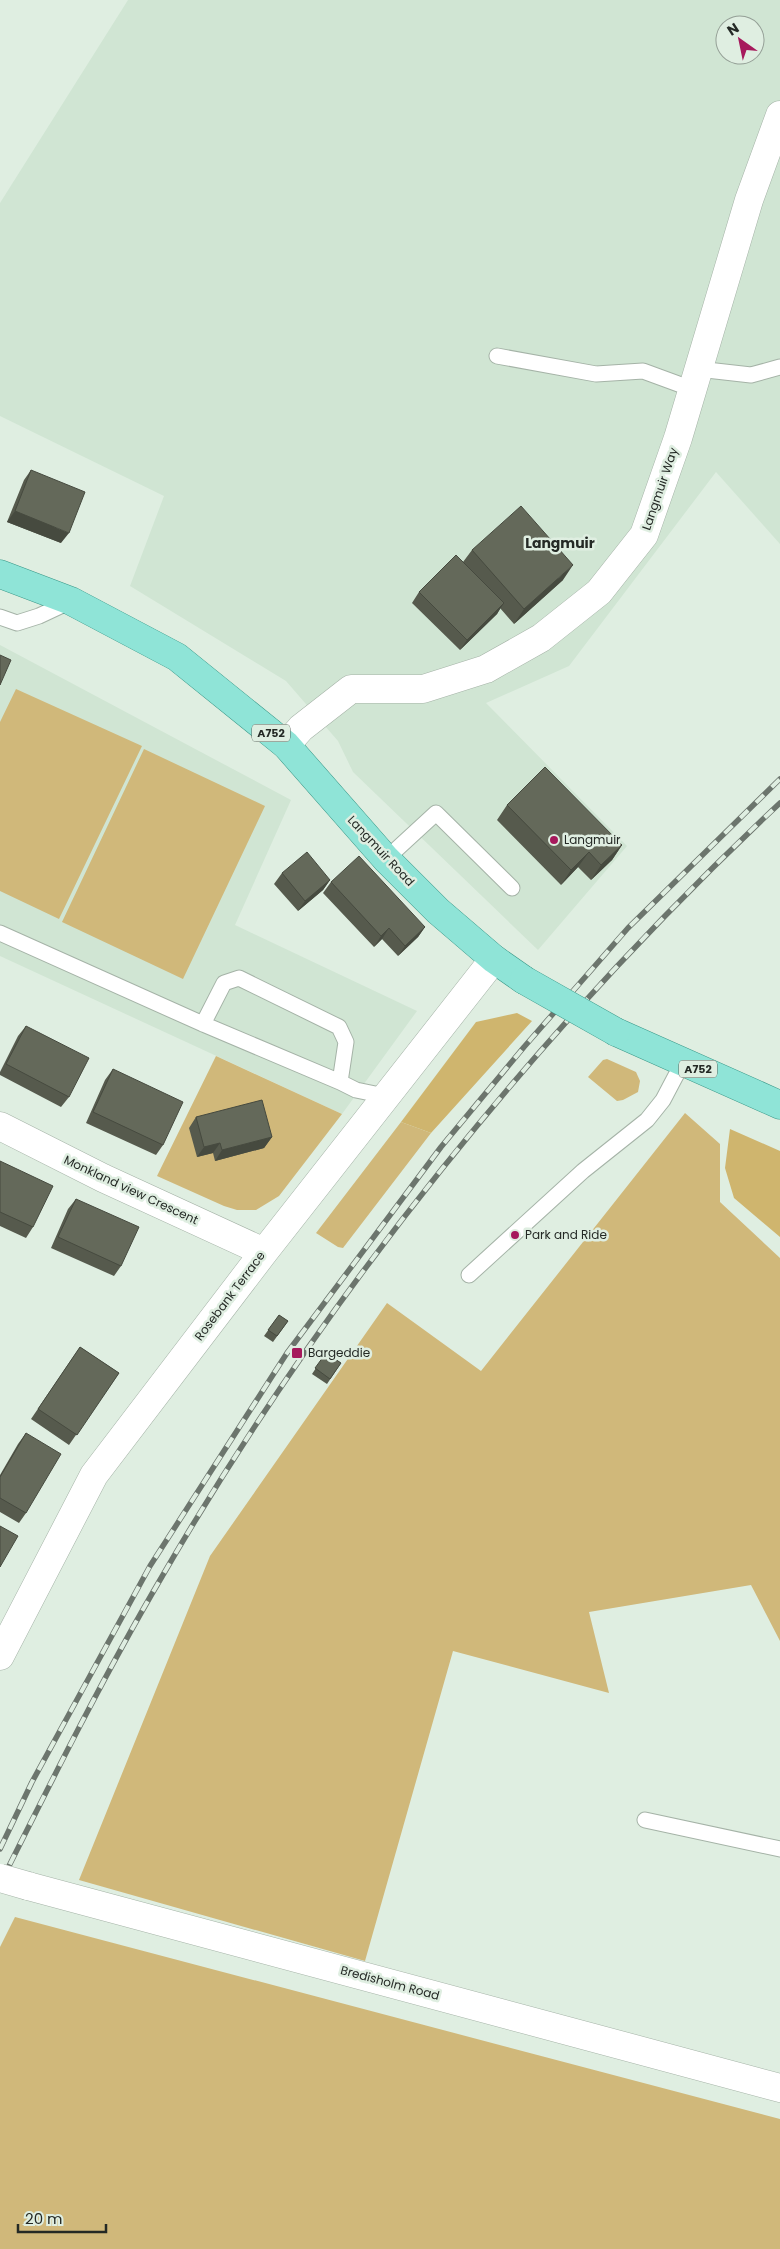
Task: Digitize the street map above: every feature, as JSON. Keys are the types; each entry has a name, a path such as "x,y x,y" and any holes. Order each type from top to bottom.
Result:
{"main road":[{"name":"Langmuir Road","path":"0,574 71,601 177,657 286,745 386,859 438,911 494,958 524,980 616,1032 780,1106"}],"street":[{"name":"Langmuir Way","path":"286,745 301,728 351,689 423,689 486,670 541,638 599,592 644,535 695,379 749,200 780,114"},
{"name":"Rosebank Terrace","path":"0,1656 94,1475 264,1252 494,958"},
{"name":"Monkland view Crescent","path":"0,1126 103,1178 264,1252"},
{"name":"Bredisholm Road","path":"0,1878 780,2088"}],"lane":[{"path":"497,356 596,374 643,371 695,379 751,376 780,367"},
{"path":"0,617 17,623 40,616 71,601"},
{"path":"386,859 436,813 512,888"},
{"path":"0,933 356,1090 385,1096"},
{"path":"203,1024 224,983 239,978 339,1027 346,1042 340,1082"},
{"path":"468,1275 582,1171 647,1120 663,1100 683,1062"},
{"path":"644,1820 780,1849"}],"shaded area":[{"path":"128,0 780,0 780,544 716,472 569,666 486,703 627,846 538,950 353,772 338,741 286,681 130,586 164,496 0,416 0,203"},
{"path":"0,645 291,800 235,925 417,1011 342,1114 0,956"},
{"path":"16,689 142,746 59,919 0,891 0,722"},
{"path":"144,749 265,806 183,979 62,922"},
{"path":"517,1013 532,1021 431,1133 401,1122 476,1022"},
{"path":"216,1056 342,1114 279,1196 256,1210 237,1210 224,1206 157,1176"},
{"path":"607,1059 636,1072 640,1081 638,1092 617,1101 588,1077 603,1060"},
{"path":"685,1113 720,1144 720,1202 780,1258 780,1641 751,1585 589,1612 609,1693 453,1651 365,1961 79,1880 210,1556 387,1303 481,1371"},
{"path":"401,1122 431,1133 343,1248 338,1247 316,1233"},
{"path":"730,1129 780,1151 780,1237 734,1198 725,1168"},
{"path":"15,1917 780,2119 780,2249 0,2249 0,1947"}],"building":[{"path":"31,470 85,492 69,533 15,511"},
{"path":"521,506 573,565 524,609 472,550"},
{"path":"456,555 504,603 467,640 419,592"},
{"path":"0,655 11,660 0,685"},
{"name":"Langmuir","path":"545,767 622,845 601,865 589,852 571,870 507,805"},
{"path":"307,852 330,880 305,901 282,873"},
{"path":"359,856 425,927 405,946 389,928 381,936 331,882"},
{"path":"26,1026 89,1058 69,1097 6,1064"},
{"path":"113,1069 183,1102 163,1145 93,1112"},
{"path":"262,1100 272,1137 222,1150 220,1143 204,1147 196,1117"},
{"path":"0,1161 53,1186 33,1227 0,1212"},
{"path":"76,1199 139,1227 121,1266 58,1237"},
{"path":"279,1315 288,1321 277,1336 268,1330"},
{"path":"80,1347 119,1373 77,1435 38,1409"},
{"path":"326,1353 341,1363 330,1379 315,1368"},
{"path":"26,1433 61,1454 26,1513 0,1498 0,1477"},
{"path":"0,1526 18,1536 0,1567"}],"railway":[{"path":"0,1849 32,1782 150,1566 287,1353 441,1147 524,1047 628,928 780,779"},
{"path":"0,1884 97,1693 160,1580 224,1474 292,1370 365,1268 442,1169 522,1072 605,979 691,889 780,803"}],"place":[{"name":"Langmuir","path":"554,840"},
{"name":"Park and Ride","path":"515,1235"},
{"name":"Bargeddie","path":"297,1353"}],"district":[{"name":"Langmuir","path":"560,543"}]}
